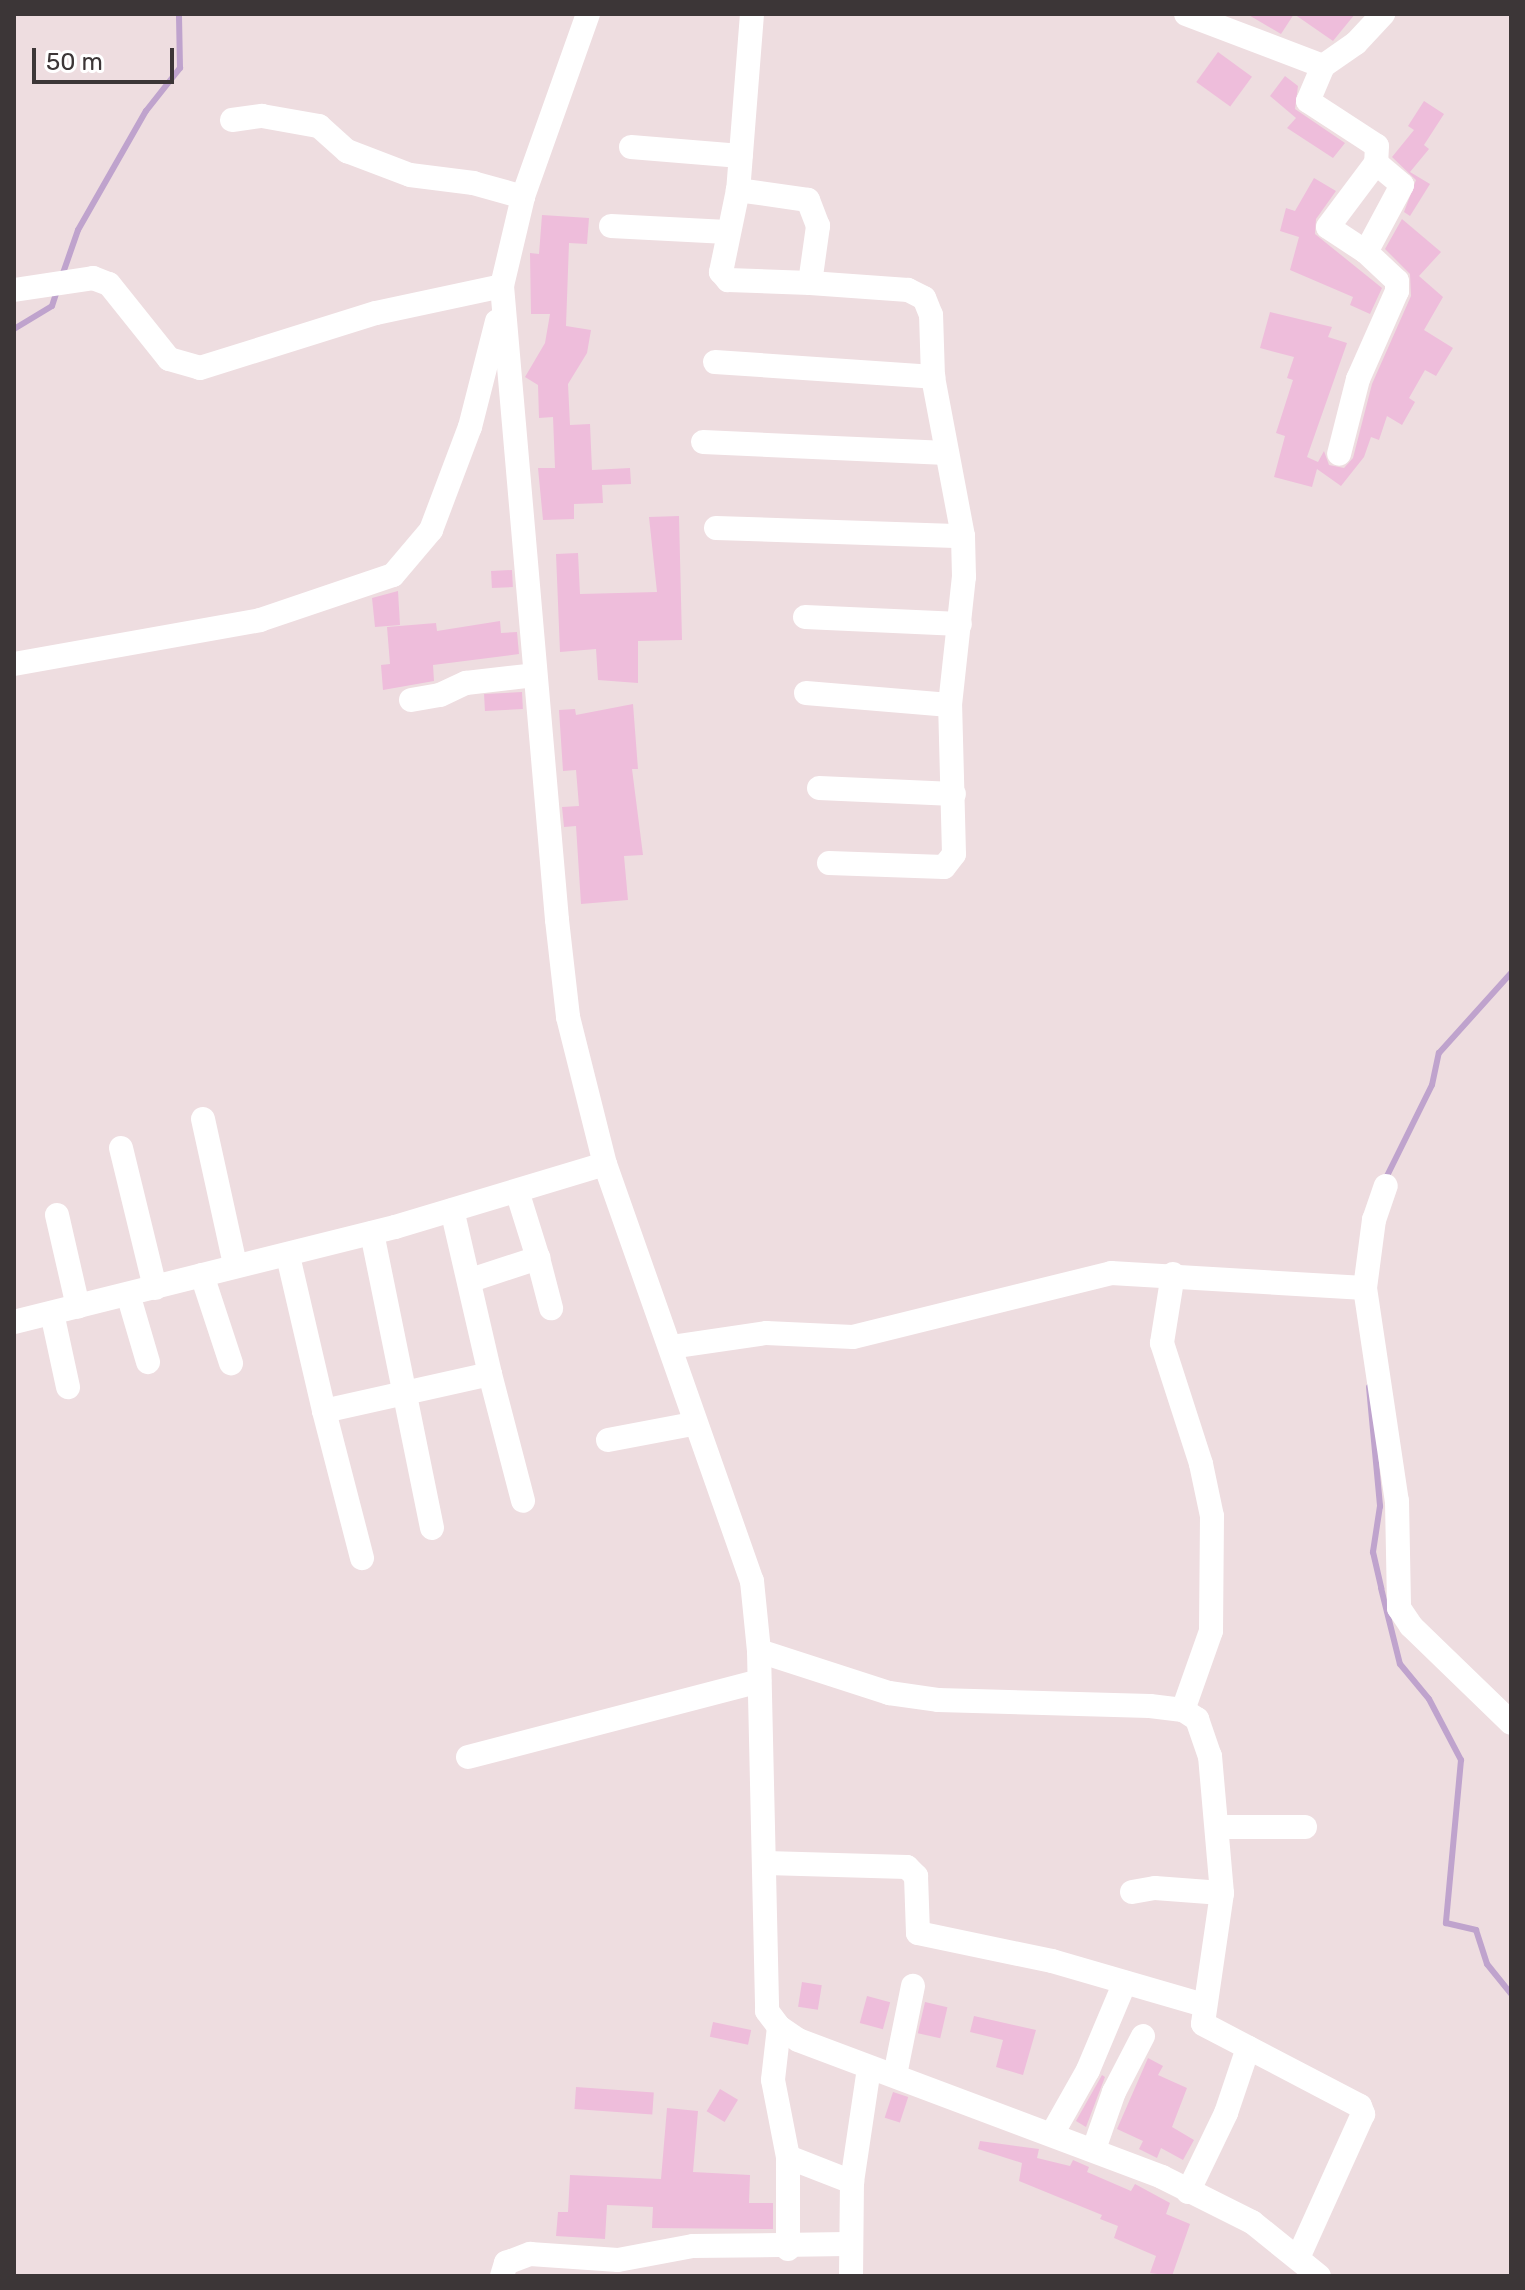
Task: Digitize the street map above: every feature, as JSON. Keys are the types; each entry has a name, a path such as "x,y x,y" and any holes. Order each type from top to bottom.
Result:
{"street":[{"path":"14,664 260,620 393,575 431,530 470,427 523,197 588,14"},
{"path":"752,14 738,190 727,232 724,278 916,292 931,315 933,377 963,536 960,624 950,705 954,854 944,867 829,863"},
{"path":"1186,14 1323,66"},
{"path":"1339,454 1358,379 1397,291 1397,281 1366,252 1328,227 1376,163 1377,146 1308,101 1323,66 1356,43 1383,14"},
{"path":"232,120 262,116 319,126 347,151 410,175 473,183 523,197"},
{"path":"631,147 741,156"},
{"path":"1366,252 1386,208 1402,186 1376,163"},
{"path":"738,190 808,200 818,226 810,283"},
{"path":"611,226 727,232"},
{"path":"14,290 93,278 109,284 169,359 200,368 376,313 502,295"},
{"path":"502,295 568,1017 605,1164 671,1347 693,1424 752,1581 759,1651 767,2011 779,2027 869,2068 1094,2149 1252,2222 1299,2256 1319,2276"},
{"path":"715,362 933,377"},
{"path":"703,442 947,453"},
{"path":"716,528 963,536"},
{"path":"805,617 960,624"},
{"path":"411,700 440,695 466,683 535,675"},
{"path":"806,693 950,705"},
{"path":"819,788 954,794"},
{"path":"203,1119 235,1265"},
{"path":"121,1148 155,1288"},
{"path":"14,1322 235,1265 288,1256 605,1164"},
{"path":"1386,1186 1374,1220 1365,1288 1379,1363 1381,1413 1394,1469 1399,1608 1411,1626 1511,1723"},
{"path":"517,1191 551,1308"},
{"path":"452,1210 523,1501"},
{"path":"57,1215 78,1307"},
{"path":"372,1233 432,1528"},
{"path":"288,1256 362,1558"},
{"path":"471,1280 538,1258"},
{"path":"671,1347 766,1333 853,1337 920,1324 1087,1276 1173,1274 1365,1288"},
{"path":"1173,1274 1162,1343 1201,1464 1212,1516 1211,1631 1183,1710"},
{"path":"202,1275 231,1363"},
{"path":"128,1294 148,1362"},
{"path":"52,1313 68,1387"},
{"path":"324,1411 490,1374"},
{"path":"608,1440 693,1424"},
{"path":"759,1651 889,1693 938,1700 1096,1702 1183,1710 1197,1719 1210,1756 1222,1893 1203,2005 1203,2024 1363,2111 1363,2123 1299,2256"},
{"path":"468,1757 759,1681"},
{"path":"1217,1827 1305,1827"},
{"path":"766,1863 907,1867 916,1876 918,1933 1125,1982 1203,2005"},
{"path":"1132,1892 1155,1888 1222,1893"},
{"path":"1052,2134 1088,2070 1125,1982"},
{"path":"895,2075 913,1986"},
{"path":"779,2027 773,2080 788,2157 788,2249"},
{"path":"1094,2149 1114,2092 1143,2036"},
{"path":"1188,2192 1226,2113 1248,2048"},
{"path":"851,2276 847,2244 852,2182 869,2068"},
{"path":"788,2157 852,2182"},
{"path":"502,2276 506,2263 530,2254 634,2266 663,2248 788,2249 847,2244"}],"building":[{"path":"1247,14 1294,14 1281,34"},
{"path":"1294,14 1355,14 1333,41"},
{"path":"1218,52 1252,77 1230,107 1196,82"},
{"path":"1285,76 1298,86 1295,109 1345,143 1333,158 1287,128 1296,118 1270,96"},
{"path":"1424,101 1444,114 1424,145 1429,149 1410,172 1430,184 1410,216 1404,212 1416,180 1392,157 1414,130 1408,126"},
{"path":"1314,178 1336,191 1316,219 1315,234 1382,288 1370,314 1350,305 1353,297 1290,270 1299,237 1280,231 1286,208 1295,211"},
{"path":"542,215 589,218 587,244 569,243 566,326 591,330 587,353 568,384 570,425 590,424 592,470 630,468 631,484 602,485 603,503 574,504 574,519 543,520 538,468 555,468 553,417 539,418 538,385 525,377 545,343 550,314 531,314 530,253 539,254"},
{"path":"1402,219 1441,252 1419,276 1443,297 1424,330 1453,348 1436,376 1425,370 1409,398 1415,402 1402,425 1387,416 1379,440 1371,437 1364,457 1341,486 1317,469 1312,487 1274,477 1285,436 1276,433 1293,380 1287,378 1294,357 1260,348 1270,312 1332,327 1328,337 1347,343 1307,457 1318,462 1324,451 1329,465 1344,468 1353,458 1372,384 1411,296 1410,274 1385,249"},
{"path":"679,516 682,640 638,641 638,683 598,680 596,649 560,652 556,554 578,553 580,594 657,592 649,517"},
{"path":"512,570 513,587 492,588 491,571"},
{"path":"398,591 400,625 375,627 372,598"},
{"path":"500,621 501,633 517,632 519,654 433,665 434,681 383,690 381,665 390,664 387,627 436,623 437,631"},
{"path":"522,692 523,709 485,711 484,694"},
{"path":"633,704 638,769 632,769 643,855 624,856 628,900 581,904 576,826 564,827 562,807 579,806 576,770 563,771 559,710 575,709 576,715"},
{"path":"802,1982 822,1985 818,2010 798,2007"},
{"path":"867,1996 890,2002 883,2029 860,2023"},
{"path":"925,2002 947,2007 940,2038 918,2033"},
{"path":"974,2016 1036,2030 1023,2075 996,2067 1003,2040 970,2032"},
{"path":"713,2022 751,2030 748,2045 710,2037"},
{"path":"1148,2058 1163,2066 1158,2075 1187,2088 1172,2127 1194,2140 1183,2160 1161,2148 1157,2158 1139,2149 1143,2141 1117,2129"},
{"path":"1102,2075 1105,2077 1086,2127 1076,2121"},
{"path":"576,2087 654,2092 652,2114 574,2109"},
{"path":"720,2089 738,2100 725,2122 707,2111"},
{"path":"893,2092 908,2097 900,2123 885,2118"},
{"path":"667,2108 698,2111 693,2172 750,2175 749,2203 773,2203 773,2229 652,2228 653,2207 607,2205 605,2239 556,2236 558,2212 568,2212 570,2175 661,2179"},
{"path":"980,2141 1039,2149 1037,2158 1070,2166 1073,2160 1089,2167 1087,2172 1131,2191 1135,2184 1170,2203 1166,2214 1190,2224 1172,2276 1150,2273 1156,2256 1114,2238 1118,2226 1100,2219 1102,2215 1019,2181 1022,2163 978,2149"}],"waterway":[{"path":"62,276 78,230 146,111 180,68 179,14"},
{"path":"14,329 52,306 57,291"},
{"path":"1385,1180 1432,1085 1439,1053 1511,973"},
{"path":"1369,1387 1380,1506 1373,1552 1381,1588 1400,1664 1429,1699 1461,1760 1446,1923 1476,1930 1487,1964 1511,1994"}]}
